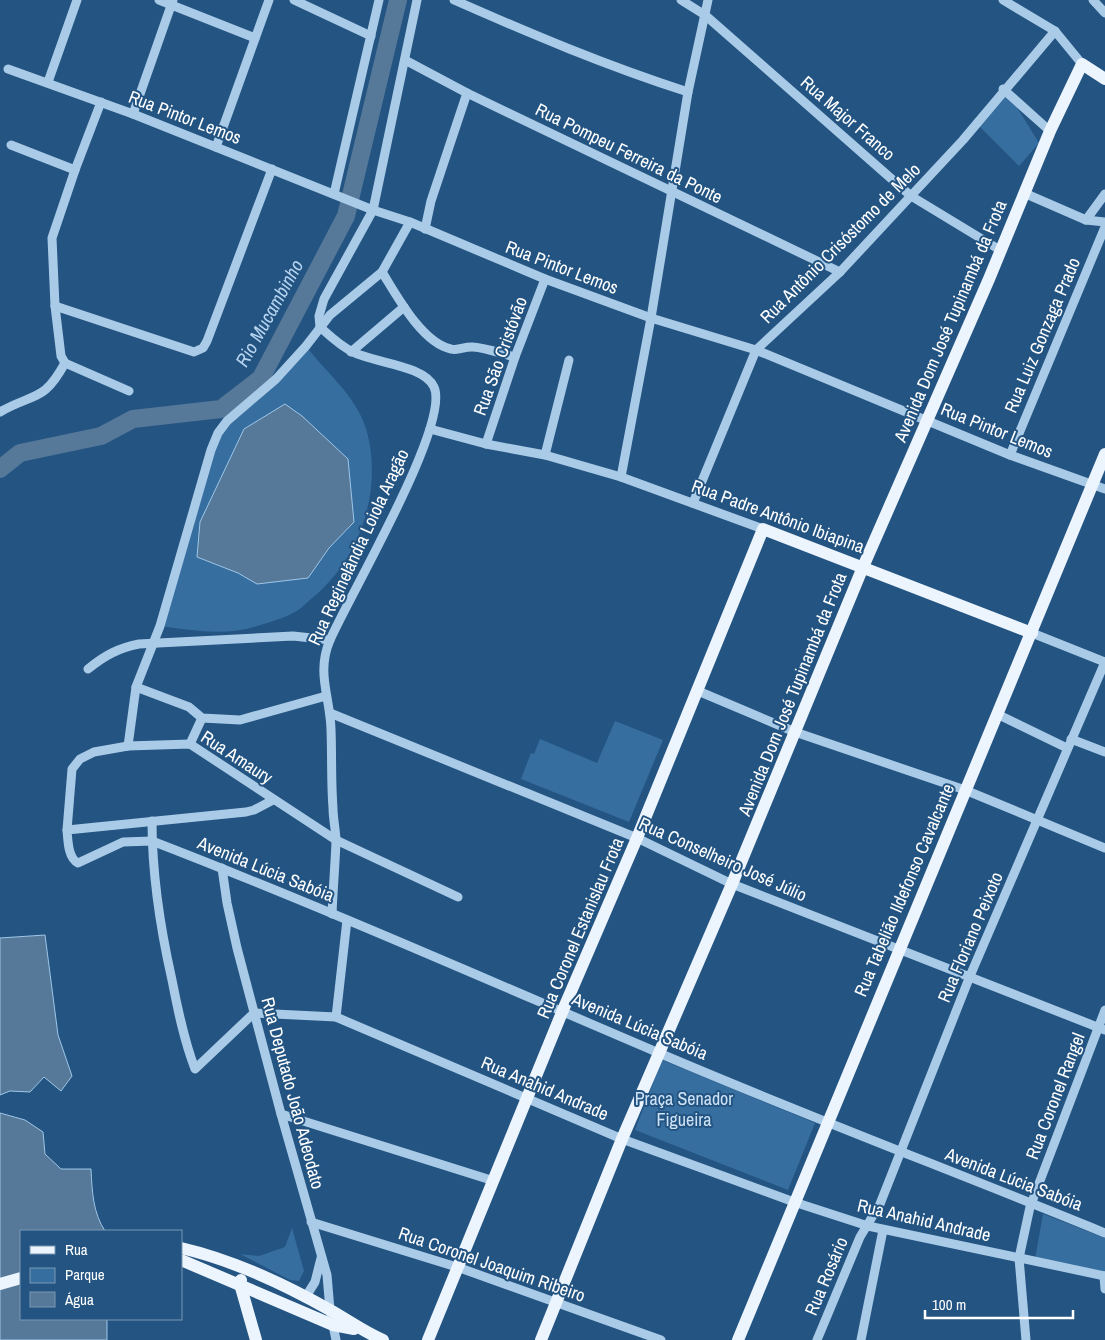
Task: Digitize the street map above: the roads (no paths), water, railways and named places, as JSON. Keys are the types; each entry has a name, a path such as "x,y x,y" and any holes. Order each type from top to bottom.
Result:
{"main road":[{"path":"1082,64 1105,79"},
{"name":"Avenida Dom José Tupinambá da Frota","path":"541,1340 622,1139 732,884 863,567 928,420 1050,131 1082,64"},
{"name":"Rua Tabelião Ildefonso Cavalcante","path":"738,1340 827,1121 1105,454"},
{"name":"Rua Padre Antônio Ibiapina","path":"763,529 1032,633"},
{"name":"Rua Coronel Estanislau Frota","path":"428,1340 460,1268 526,1098 637,838 763,529"},
{"path":"182,1248 226,1261 247,1270 330,1310 364,1332 383,1340"},
{"path":"182,1260 332,1325 364,1332"},
{"path":"247,1270 240,1284 256,1340"},
{"path":"0,1284 20,1278"}],"street":[{"path":"48,82 77,0"},
{"path":"159,0 172,2 255,38"},
{"path":"216,147 269,0"},
{"path":"294,0 371,36"},
{"path":"336,195 379,0"},
{"path":"320,327 319,316 324,299 373,210 417,0"},
{"path":"454,0 556,45 630,73 688,92"},
{"name":"Rua Major Franco","path":"681,0 705,15 911,196 1000,250"},
{"path":"621,477 651,318 688,92 708,0"},
{"path":"1002,0 1054,31 1082,64"},
{"path":"1093,0 1105,12"},
{"path":"134,114 172,2"},
{"name":"Rua Antônio Crisóstomo de Melo","path":"693,503 756,350 840,272 911,196 963,140 1003,89 1054,31"},
{"name":"Rua Pompeu Ferreira da Ponte","path":"405,60 466,93 840,272"},
{"name":"Rua Pintor Lemos","path":"8,69 134,114 373,210 410,222 546,279 651,318 756,350 1010,455 1105,488"},
{"path":"1003,89 1050,131"},
{"path":"425,229 431,201 466,93"},
{"path":"101,102 52,238 55,306 61,356 65,363 130,391"},
{"path":"11,145 75,170"},
{"path":"55,306 194,352 199,350 207,340 272,170"},
{"path":"1024,193 1086,220 1105,222"},
{"path":"1086,220 1105,194"},
{"path":"128,746 136,687 153,644 211,450 218,433 227,421 276,379 306,346 330,315 382,272 410,222"},
{"name":"Rua Luiz Gonzaga Prado","path":"1010,455 1105,227"},
{"path":"382,272 404,307 427,336 442,347 460,350 473,346 515,357"},
{"name":"Rua São Cristóvão","path":"486,444 515,357 546,279"},
{"path":"351,352 404,307"},
{"name":"Rua Reginelândia Loiola Aragão","path":"320,327 351,352 425,376 434,387 436,395 436,408 430,429 381,542 330,640 322,665 330,714 333,810 336,840 332,914"},
{"path":"545,456 569,360"},
{"path":"0,412 19,401 40,396 55,382 65,363"},
{"name":"Rua Padre Antônio Ibiapina","path":"430,429 486,444 545,456 621,477 763,529"},
{"name":"Rua Padre Antônio Ibiapina","path":"1032,633 1105,662"},
{"path":"88,669 104,656 117,649 139,644 293,636 330,640"},
{"name":"Rua Floriano Peixoto","path":"868,1226 880,1204 901,1153 970,976 1105,662"},
{"path":"136,687 189,707 202,718 240,720 326,696"},
{"path":"698,691 795,732 965,790 1105,848"},
{"name":"Rua Conselheiro José Júlio","path":"330,714 637,838 732,884 1102,1029"},
{"path":"997,714 1067,748"},
{"path":"190,744 202,718"},
{"path":"1071,739 1105,752"},
{"name":"Rua Amaury","path":"78,863 72,859 68,830 72,769 80,759 94,752 128,746 190,744 336,840 458,897"},
{"path":"68,830 246,812 273,800"},
{"path":"152,821 153,880 158,918 185,1041 195,1069 254,1013"},
{"name":"Avenida Lúcia Sabóia","path":"78,863 123,842 152,841 348,920 563,1010 659,1053 901,1153 1105,1233"},
{"name":"Rua Deputado João Adeodato","path":"222,868 227,903 254,1013 329,1286 330,1310 336,1340"},
{"path":"336,1017 348,920"},
{"name":"Rua Coronel Rangel","path":"1026,1340 1019,1258 1032,1203 1102,1029 1105,1010"},
{"name":"Rua Anahid Andrade","path":"254,1013 336,1017 622,1139 794,1202 868,1226 1104,1276"},
{"path":"281,1114 494,1181"},
{"name":"Rua Coronel Joaquim Ribeiro","path":"311,1222 460,1268 556,1304 661,1340"},
{"name":"Rua Rosário","path":"817,1340 860,1237 868,1226"},
{"path":"861,1340 883,1230"},
{"path":"305,1298 315,1282 321,1258"},
{"path":"1104,1276 1105,1289"}],"water":[{"path":"285,404 302,416 348,459 354,522 329,548 308,578 257,584 238,573 197,557 200,522 244,429"},
{"path":"45,935 58,1035 72,1076 61,1091 44,1077 30,1092 10,1091 0,1095 0,938"},
{"path":"0,1113 25,1120 43,1132 45,1154 61,1169 91,1169 96,1209 104,1230 20,1230 20,1320 107,1320 107,1340 0,1340"}],"waterway":[{"name":"Rio Mucambinho","path":"0,469 20,453 101,436 133,419 221,409 261,378 346,216 398,0"}],"park label":[{"name":"Praça Senador Figueira","path":"684,1108"}]}
